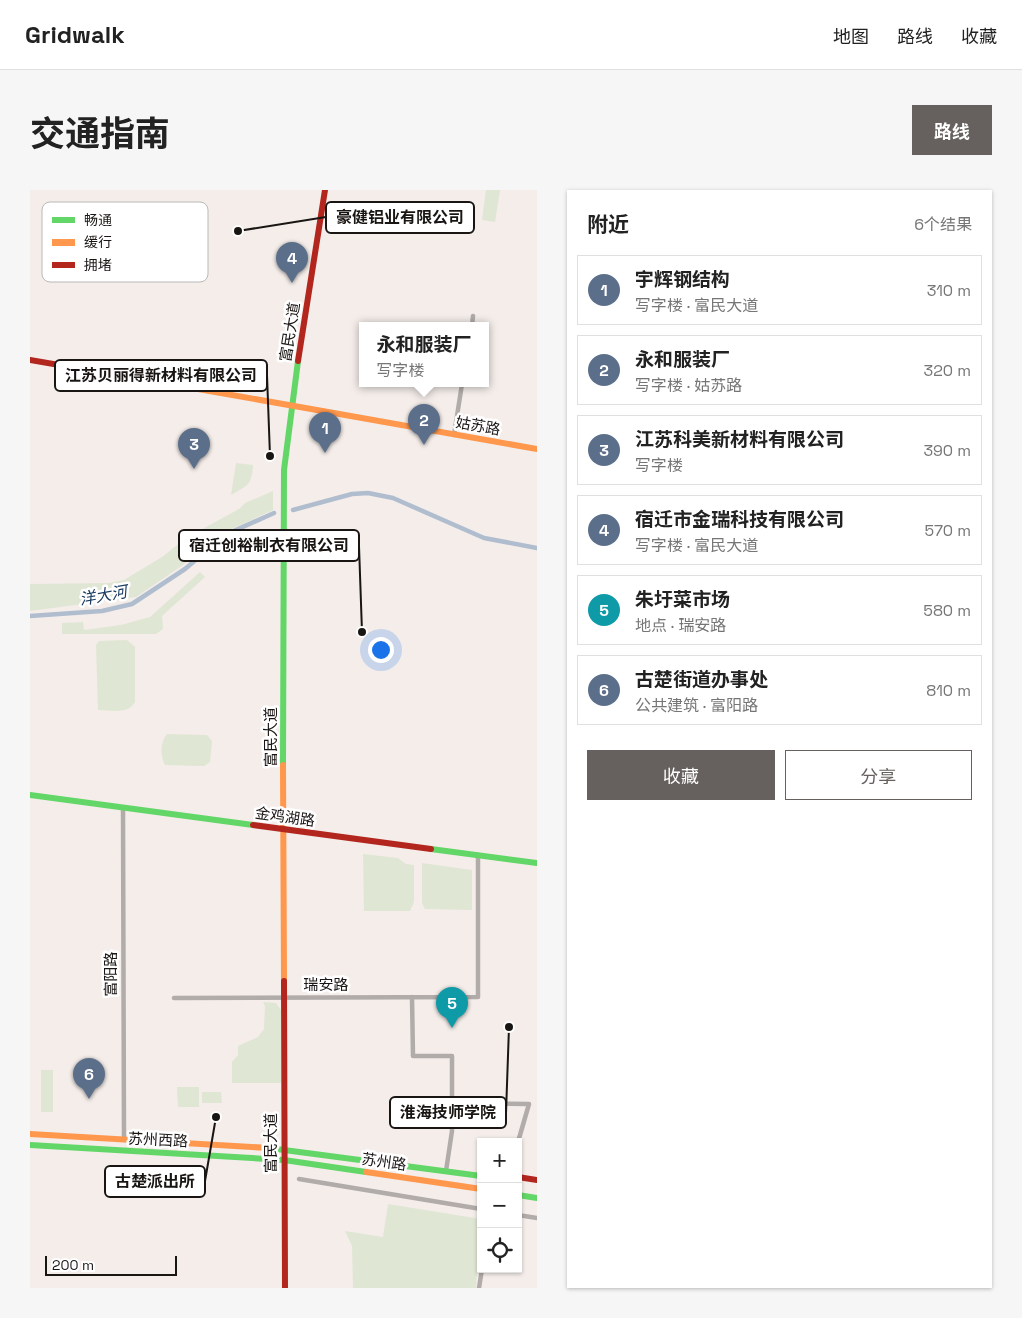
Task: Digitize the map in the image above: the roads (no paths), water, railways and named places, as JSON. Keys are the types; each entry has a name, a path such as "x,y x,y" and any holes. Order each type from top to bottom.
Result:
{"street":[{"name":"富民大道","path":"285,1288 282,542 284,470 291,405 325,190"},
{"path":"472,322 473,316"},
{"name":"姑苏路","path":"30,360 537,449"},
{"path":"454,435 462,387"},
{"name":"金鸡湖路","path":"30,796 537,863"},
{"name":"富阳路","path":"123,808 124,1140"},
{"name":"瑞安路","path":"174,998 478,997 478,855"},
{"path":"412,997 413,1056 452,1056 452,1131 446,1171"},
{"path":"452,1103 529,1104 519,1138"},
{"name":"苏州西路","path":"30,1134 284,1149"},
{"name":"苏州西路","path":"30,1144 284,1160"},
{"name":"苏州路","path":"284,1149 477,1175"},
{"name":"苏州路","path":"284,1160 477,1188"},
{"path":"522,1178 537,1180"},
{"path":"299,1179 477,1208"},
{"path":"522,1182 537,1184"},
{"path":"522,1196 537,1198"},
{"path":"522,1216 537,1218"},
{"path":"479,1288 481,1273"}],"waterway":[{"name":"洋大河","path":"293,510 352,494 368,493 393,498 484,538 537,548"},
{"name":"洋大河","path":"30,616 102,611 132,604 185,569 225,535 274,513"}],"place":[{"name":"豪健铝业有限公司","path":"238,231"},
{"name":"宿迁市金瑞科技有限公司","path":"292,283"},
{"name":"永和服装厂","path":"424,445"},
{"name":"宇辉钢结构","path":"325,453"},
{"name":"江苏贝丽得新材料有限公司","path":"270,456"},
{"name":"江苏科美新材料有限公司","path":"194,469"},
{"name":"宿迁创裕制衣有限公司","path":"362,632"},
{"name":"淮海技师学院","path":"509,1027"},
{"name":"朱圩菜市场","path":"452,1028"},
{"name":"古楚街道办事处","path":"89,1099"},
{"name":"古楚派出所","path":"216,1117"}]}
